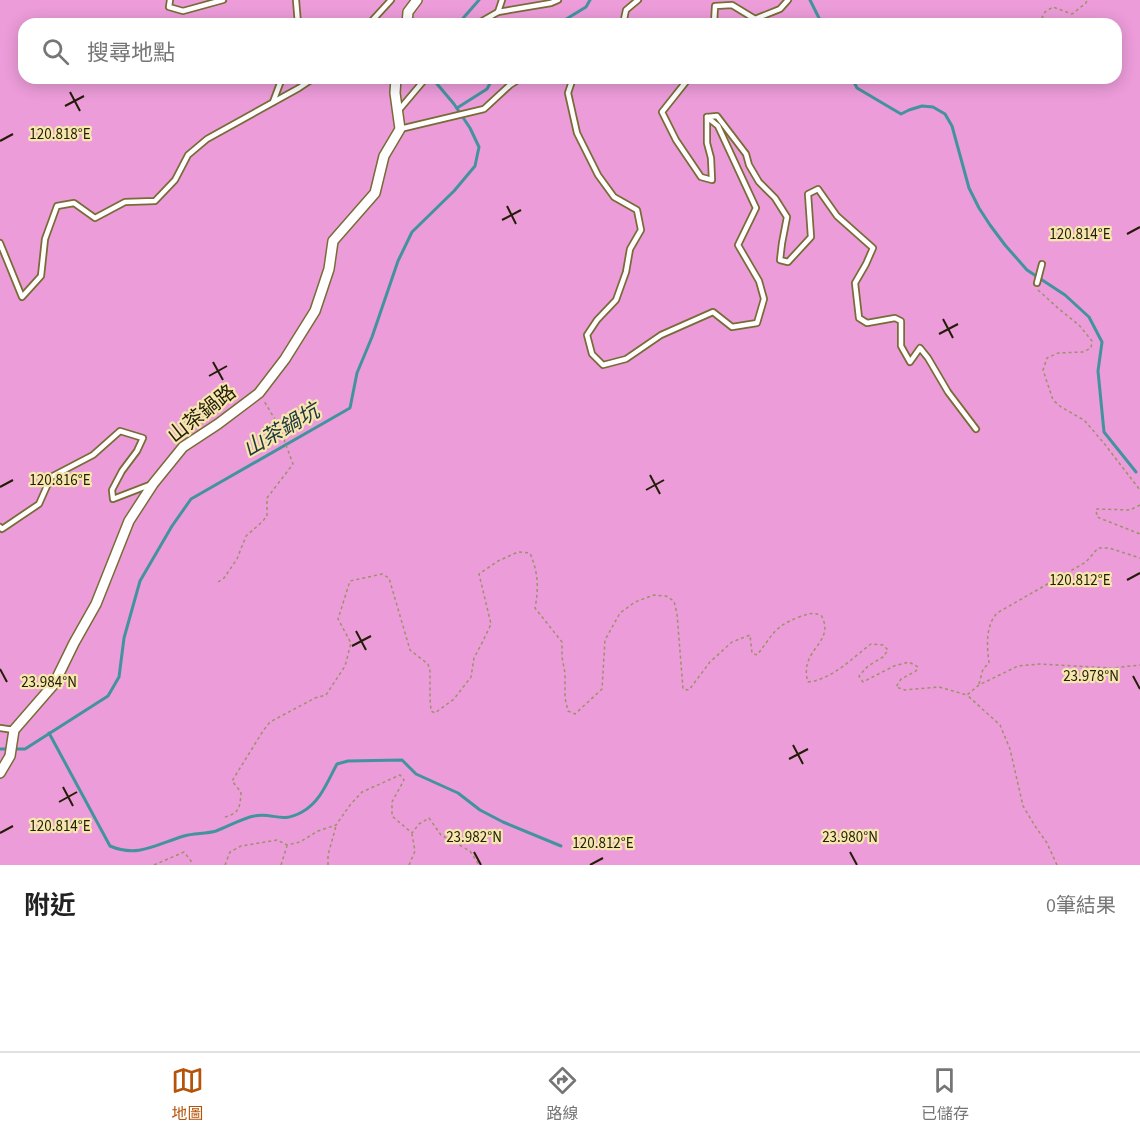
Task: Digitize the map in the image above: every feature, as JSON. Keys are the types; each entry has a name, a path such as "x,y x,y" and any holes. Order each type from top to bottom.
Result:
{"street":[{"path":"408,18 408,12 417,0"},
{"path":"396,84 400,129"},
{"name":"山茶鍋路","path":"14,730 54,684 96,604 129,521 153,484 183,447 259,393 285,359 315,311 329,269 333,241 375,193 384,156 400,129"},
{"path":"0,773 9,756 14,730"}],"lane":[{"path":"170,0 169,7 183,11 223,0"},
{"path":"296,0 298,18"},
{"path":"374,18 391,0"},
{"path":"498,12 502,0"},
{"path":"488,18 498,12 558,0"},
{"path":"624,18 626,10 638,0"},
{"path":"758,18 780,9 788,0"},
{"path":"714,18 715,6 732,5 753,18"},
{"path":"273,102 280,84"},
{"path":"0,243 22,297 41,276 45,239 57,206 74,203 95,218 125,202 155,201 175,180 188,155 207,139 305,84"},
{"path":"398,112 421,84"},
{"path":"400,129 484,109 512,84"},
{"path":"571,84 568,93 578,133 597,175 614,197 637,210 641,230 630,249 626,272 616,300 597,320 587,335 592,354 603,364 626,359 661,335 713,312 732,327 757,323 764,299 759,281 738,245 756,208 718,126 706,117"},
{"path":"684,84 662,112 676,141 701,177 712,180 706,117"},
{"path":"706,117 717,116 746,154 749,165 759,182 775,198 788,217 780,260 788,262 811,237 808,194 818,189 837,216 873,248 855,283 859,318 867,323 895,318 902,321 901,346 910,362 920,348 948,392 976,429"},
{"path":"1037,284 1042,264"},
{"path":"0,527 2,529 39,504 51,477 93,455 120,430 143,438 112,490 112,500 153,484"},
{"path":"0,728 14,730"}],"path":[{"path":"1042,18 1045,12 1053,7 1072,14 1087,0"},
{"path":"1037,284 1037,289 1079,325 1092,341 1091,348 1083,352 1058,353 1047,358 1043,370 1053,400 1060,407 1084,420 1140,490"},
{"path":"218,582 224,578 237,559 246,536 267,516 267,498 293,464 279,426 259,393"},
{"path":"1140,505 1130,510 1095,509 1097,517 1140,534"},
{"path":"979,685 983,669 989,663 987,643 991,620 997,613 1086,562 1098,548 1109,548 1140,558"},
{"path":"225,817 234,814 240,807 241,792 232,781 270,722 315,698 326,695 345,666 351,643 338,619 350,581 382,574 389,578 410,650 428,664 431,711 435,713 454,699 471,677 474,658 490,624 479,574 498,561 518,552 530,553 535,564 538,589 535,608 562,642 565,698 568,711 575,714 602,689 605,640 620,613 634,602 654,595 666,596 674,601 683,688 689,690 710,662 732,642 750,635 752,653 757,655 771,634 782,624 813,612 821,615 826,623 823,639 807,661 808,682 817,681 834,672 871,644 883,645 888,650 883,657 868,666 859,676 863,682 894,666 909,662 918,667 916,671 901,679 896,687 905,690 939,687 967,695 1000,726 1010,749 1023,806 1047,843 1057,865"},
{"path":"967,695 979,685 1018,666 1039,664 1112,668 1140,665"},
{"path":"328,865 328,855 336,825 350,805 362,792 400,775 404,780 392,802 392,816 412,833 415,852 409,865"},
{"path":"412,833 419,824 429,818 441,835 470,851 479,865"},
{"path":"225,865 230,852 241,846 277,840 287,845 300,842 318,831 336,825"},
{"path":"281,865 287,845"},
{"path":"154,865 184,852 191,861 191,865"}],"shaded area":[{"path":"0,0 1140,0 1140,865 0,865"}],"waterway":[{"name":"山茶鍋坑","path":"463,18 479,0"},
{"path":"568,18 586,7 590,0"},
{"path":"810,0 819,18"},
{"name":"山茶鍋坑","path":"0,749 25,749 108,696 119,677 124,638 140,581 172,526 191,499 350,408 357,373 398,261 412,232 454,191 475,166 479,147 470,128 437,84"},
{"path":"457,108 487,89 490,84"},
{"path":"855,84 857,88 901,114 922,106 933,107 945,114 952,126 969,188 990,225 1027,270 1065,295 1089,317 1102,342 1098,371 1104,432 1136,472"},
{"path":"49,733 110,846 120,849 139,850 184,836 216,831 254,816 288,817 295,815 309,808 319,797 337,764 348,761 402,760 416,774 458,793 480,810 561,846"}]}
